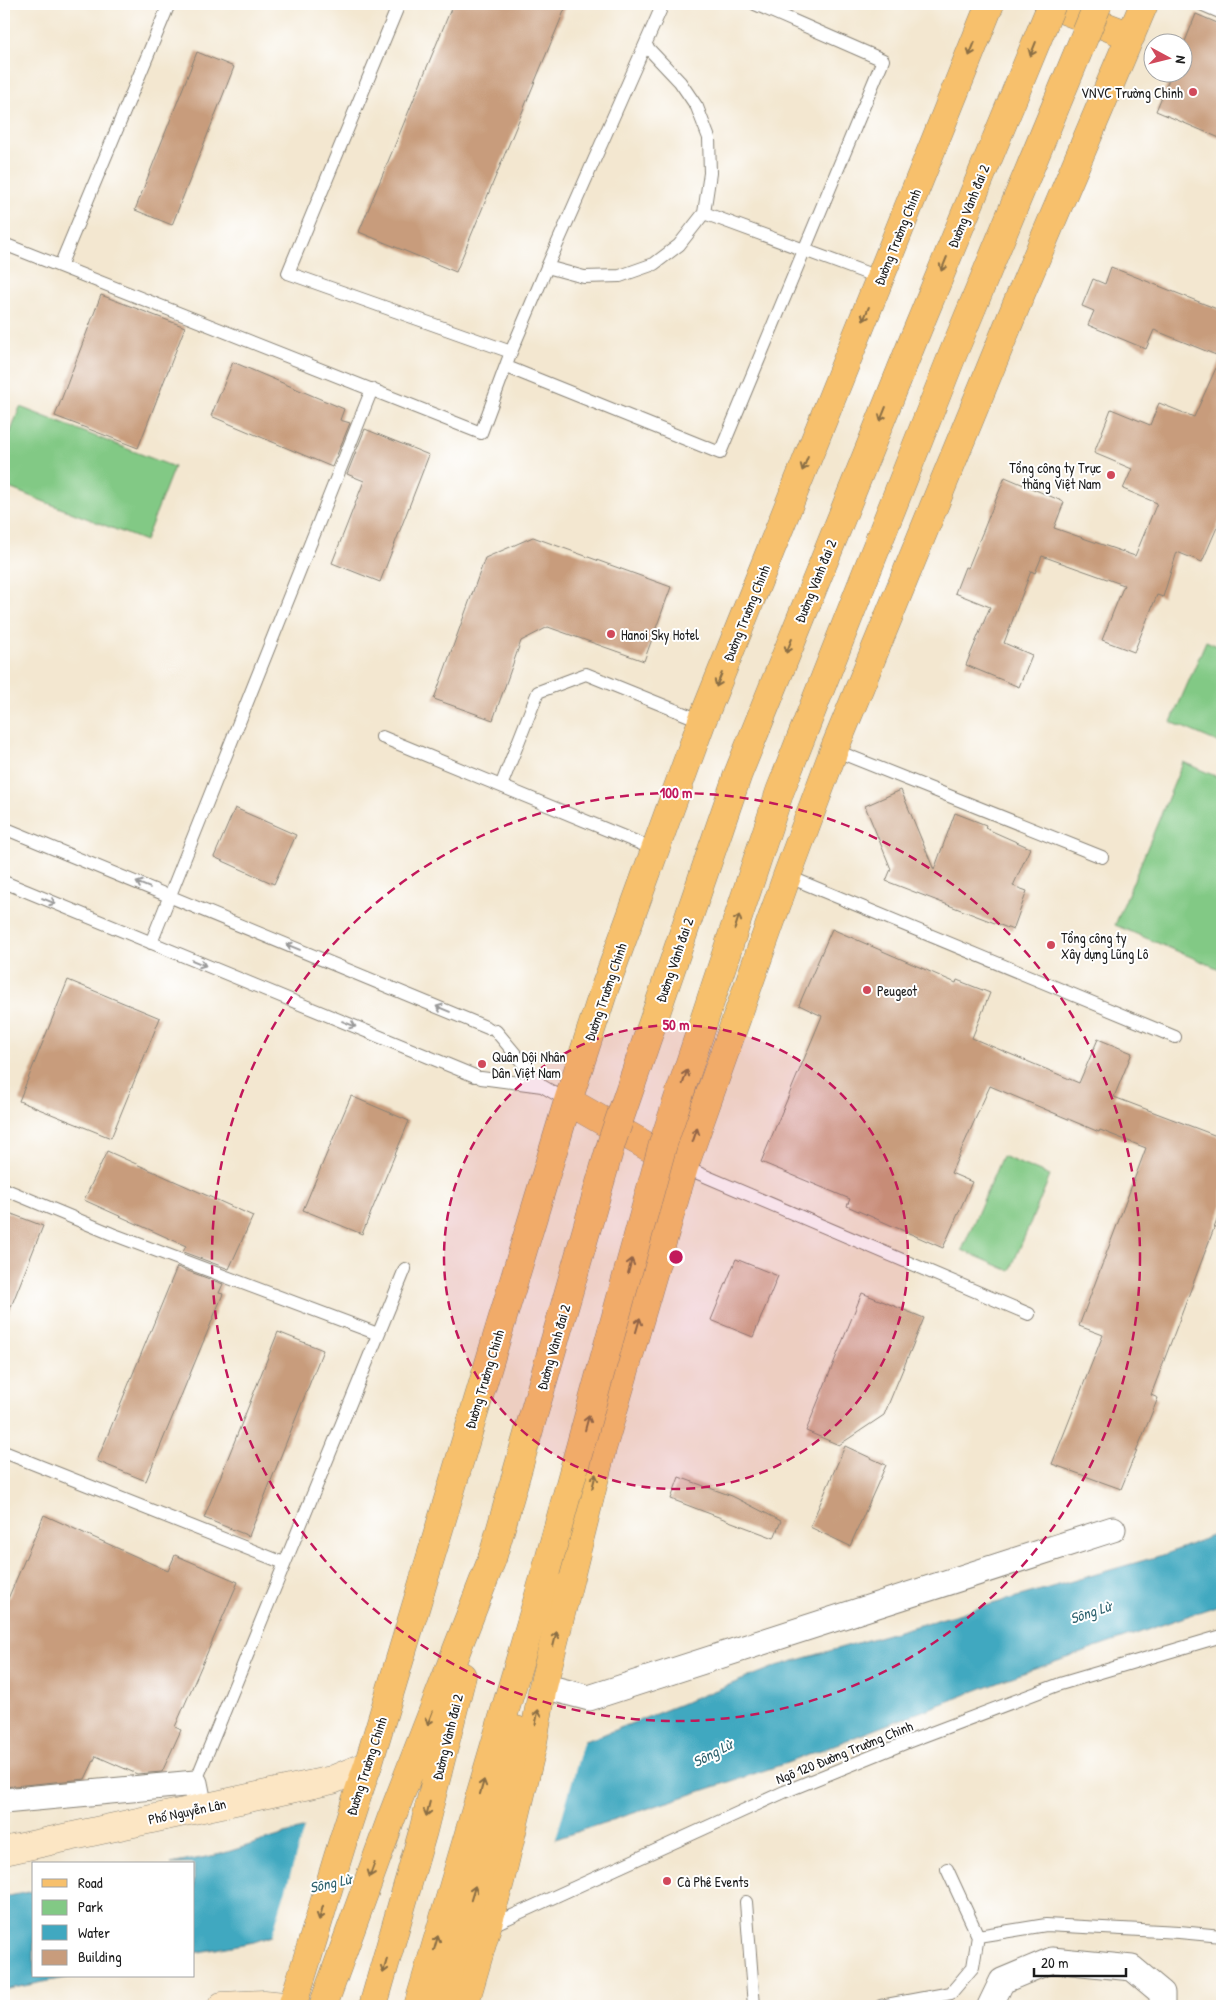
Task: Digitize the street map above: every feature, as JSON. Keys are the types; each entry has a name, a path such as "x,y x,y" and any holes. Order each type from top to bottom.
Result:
{"main road":[{"name":"Đường Trường Chinh","path":"292,2006 305,1969 349,1816 368,1766 568,1101 604,990 702,721 990,4"},
{"path":"1048,4 1131,36"},
{"name":"Đường Vành đai 2","path":"373,2006 423,1831 492,1558 612,1141 738,774 917,329 1052,4"},
{"path":"418,2006 546,1571 663,1144 780,791 952,356 1098,4"},
{"path":"464,2006 500,1882 532,1748 543,1686 602,1449 684,1167 787,876 834,750 1024,287 1144,4"},
{"path":"568,1101 684,1167"},
{"path":"323,2006 391,1819 492,1558"},
{"path":"438,2006 503,1796 546,1571"}],"street":[{"path":"543,1686 589,1698 1113,1529"},
{"name":"Phố Nguyễn Lân","path":"4,1851 198,1795 332,1780 368,1766"},
{"path":"4,1801 198,1795"},
{"path":"990,2006 1002,1981 1052,1960 1132,1968 1162,1993 1162,2006"},
{"path":"222,2006 264,2004 284,2006"}],"lane":[{"path":"60,266 169,4"},
{"path":"399,4 288,273 511,352"},
{"path":"4,244 481,433 511,352 547,267 663,4"},
{"path":"507,367 720,453 883,60 755,4"},
{"path":"1201,4 1222,13"},
{"path":"547,267 584,277 620,276 654,264 679,246 704,213 710,173 710,138 697,107 680,82 645,46"},
{"path":"704,213 880,278"},
{"path":"151,943 372,389"},
{"path":"501,786 538,692 586,674 702,721"},
{"path":"382,737 656,850"},
{"path":"834,750 1102,857"},
{"path":"4,828 492,1029 542,1086 568,1101"},
{"path":"787,876 1175,1037"},
{"path":"4,882 478,1077 542,1086"},
{"path":"684,1167 1029,1314"},
{"path":"4,1189 112,1234 378,1334"},
{"path":"198,1795 284,1563 404,1269"},
{"path":"4,1452 284,1563"},
{"name":"Ngõ 120 Đường Trường Chinh","path":"488,1927 784,1792 910,1741 1060,1684 1222,1636"},
{"path":"881,2006 951,1992 972,1966 978,1936 947,1869"},
{"path":"746,1902 754,2006"},
{"path":"978,1936 1046,1925 1222,1936"}],"green space":[{"path":"20,407 174,467 145,541 4,486 4,450"},
{"path":"1206,641 1222,648 1222,744 1171,722"},
{"path":"1183,762 1222,779 1222,970 1115,925"},
{"path":"1002,1156 1050,1176 1010,1271 962,1250"}],"water":[{"name":"Sông Lừ","path":"1222,1532 1222,1604 1006,1679 787,1763 585,1829 254,1942 195,1953 195,1862 181,1862 221,1854 597,1737 777,1666 1166,1554"},
{"path":"32,1891 32,1978 64,1978 4,1990 4,1897"}],"pier":[{"path":"584,1739 555,1842 271,1939 305,1825"}],"building":[{"path":"453,4 567,4 456,272 359,232"},
{"name":"VNVC Trường Chinh","path":"1196,14 1222,25 1222,139 1156,111 1168,82 1194,82 1194,32 1189,32"},
{"path":"197,52 234,67 172,225 135,210"},
{"path":"1111,267 1222,311 1222,516 1202,562 1177,552 1163,597 1157,595 1134,652 1102,640 1124,585 1042,556 1035,573 1031,571 1004,643 1032,655 1019,687 966,665 990,607 955,593 965,567 968,568 1005,477 1064,502 1054,528 1135,556 1157,503 1123,489 1132,469 1094,453 1111,409 1150,425 1159,403 1194,417 1221,357 1154,330 1146,349 1088,325 1094,311 1082,306 1093,279 1105,284"},
{"path":"101,295 185,327 138,448 55,416"},
{"path":"233,362 344,409 340,420 350,423 332,467 211,416"},
{"path":"365,429 429,455 380,582 332,563 364,481 347,474"},
{"name":"Hanoi Sky Hotel","path":"533,537 671,587 644,661 548,627 521,641 493,720 434,699 485,558"},
{"path":"901,790 934,870 955,813 986,825 985,828 1030,848 1013,886 1027,891 1013,930 886,881 891,869 865,806"},
{"path":"235,808 296,835 274,884 214,857"},
{"path":"832,929 956,983 957,980 990,993 972,1038 1079,1083 1098,1039 1132,1053 1114,1097 1222,1138 1222,1207 1151,1395 1158,1398 1121,1489 1052,1464 1103,1335 1079,1326 1146,1148 1100,1130 1099,1132 990,1086 951,1173 972,1182 943,1248 847,1206 850,1199 761,1162 822,1016 799,1005"},
{"path":"68,980 160,1018 111,1138 19,1101"},
{"path":"351,1096 409,1121 362,1234 303,1210"},
{"path":"107,1151 253,1216 229,1269 183,1252 186,1246 84,1200"},
{"path":"4,1211 43,1226 5,1322 4,1322"},
{"path":"736,1259 778,1276 753,1337 711,1320"},
{"path":"177,1267 223,1284 219,1293 223,1294 146,1481 97,1461"},
{"path":"862,1293 924,1318 884,1415 839,1445 806,1431"},
{"path":"278,1332 323,1350 249,1536 204,1518"},
{"path":"845,1446 886,1465 850,1546 810,1527"},
{"path":"679,1477 732,1496 781,1521 774,1538 671,1499"},
{"path":"44,1515 168,1571 175,1555 238,1582 175,1727 181,1730 162,1772 137,1774 96,1756 85,1779 4,1787 4,1608"}],"place":[{"name":"VNVC Trường Chinh","path":"1193,92"},
{"name":"Tổng công ty Trực thăng Việt Nam","path":"1111,475"},
{"name":"Hanoi Sky Hotel","path":"611,634"},
{"name":"Tổng công ty Xây dựng Lũng Lô","path":"1051,945"},
{"name":"Peugeot","path":"867,990"},
{"name":"Quân Dội Nhân Dân Việt Nam","path":"482,1064"},
{"name":"Cà Phê Events","path":"667,1881"}]}
